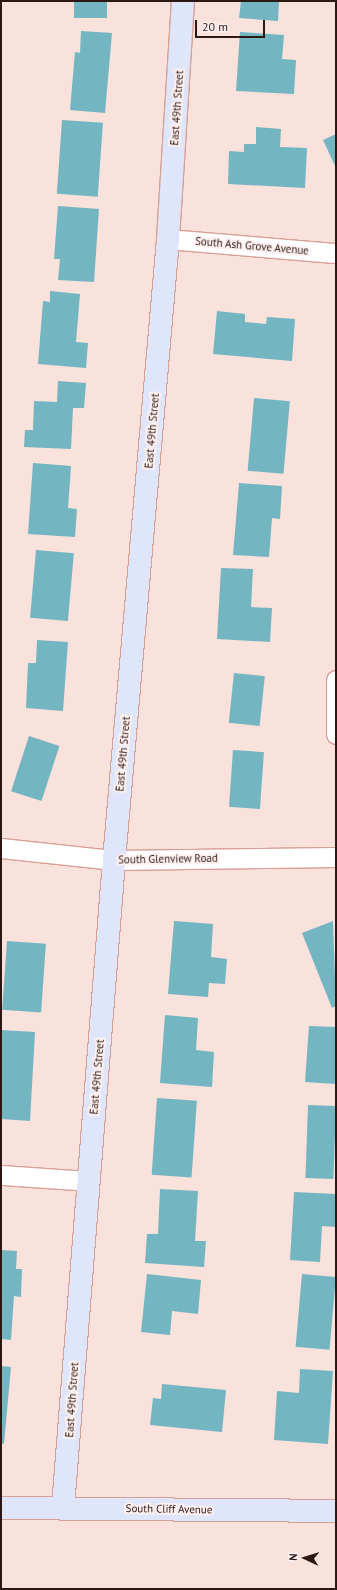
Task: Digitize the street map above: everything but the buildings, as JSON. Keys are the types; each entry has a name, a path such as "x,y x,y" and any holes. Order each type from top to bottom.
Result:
{"street":[{"name":"East 49th Street","path":"63,1508 114,860 168,239 183,1"},
{"name":"South Ash Grove Avenue","path":"168,239 336,253"},
{"path":"336,680 336,734"},
{"name":"South Glenview Road","path":"1,848 114,860 336,857"},
{"path":"1,1175 89,1181"},
{"name":"South Cliff Avenue","path":"1,1508 336,1511"}]}
